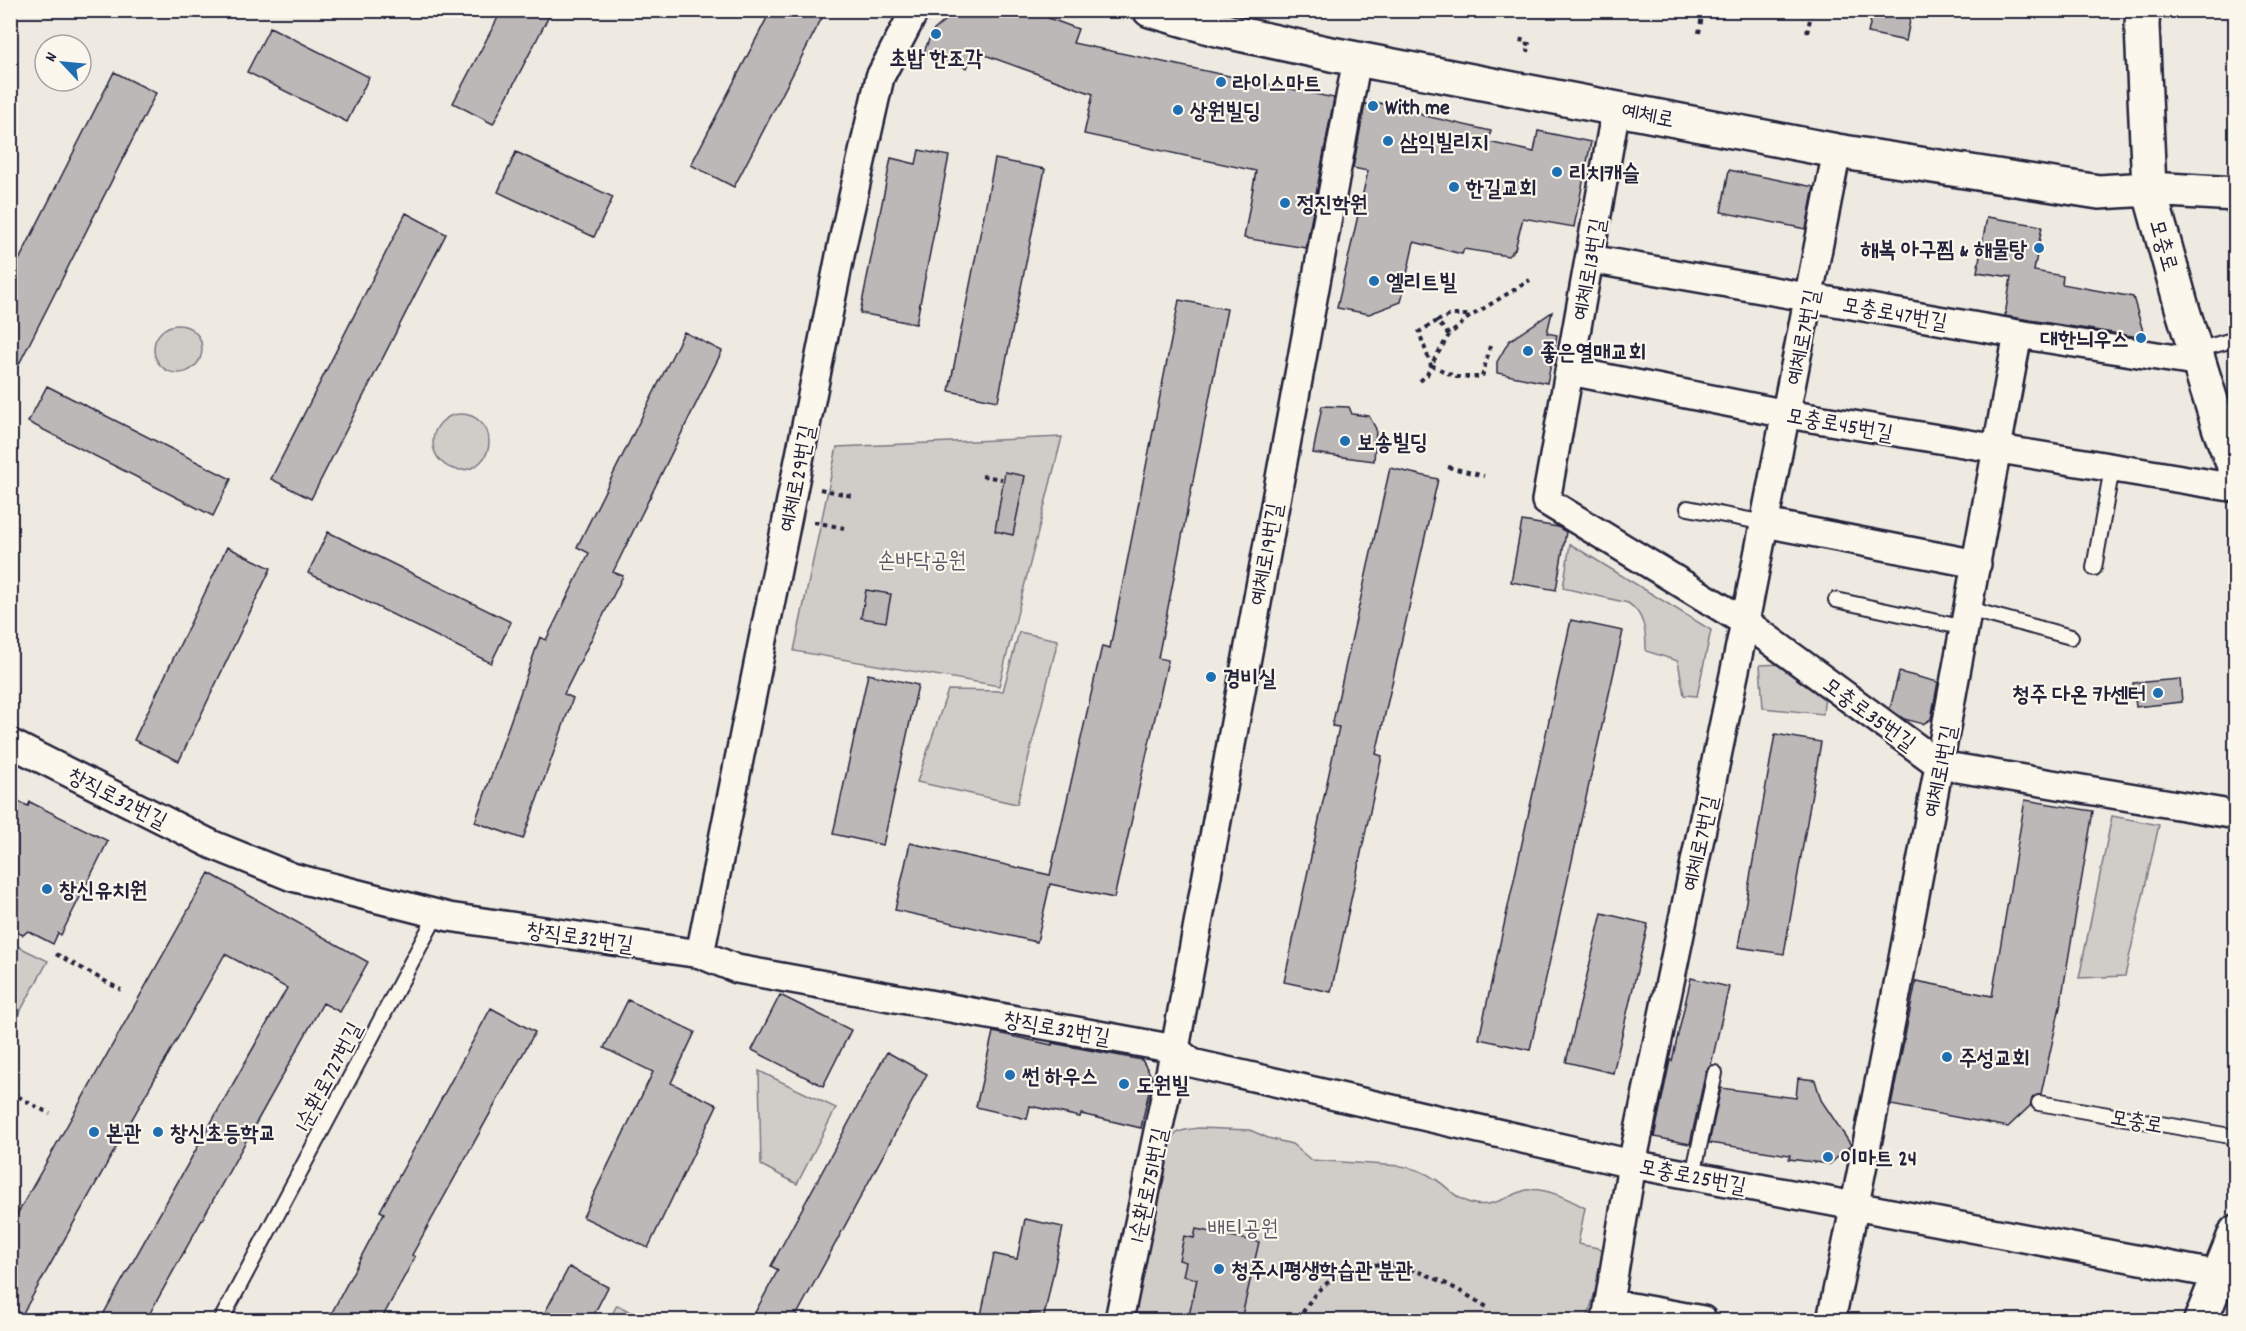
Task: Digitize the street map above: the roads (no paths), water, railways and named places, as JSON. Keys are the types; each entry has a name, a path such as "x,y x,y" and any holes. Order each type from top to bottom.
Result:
{"street":[{"name":"예체로29번길","path":"700,954 843,241 880,77 915,10"},
{"name":"예체로","path":"1150,10 1216,29 1357,59 1837,151 2099,192 2150,189 2235,194"},
{"name":"모충로","path":"2143,10 2150,189 2183,311 2235,471"},
{"name":"예체로19번길","path":"1175,1049 1357,59"},
{"name":"예체로13번길","path":"1546,501 1616,108"},
{"name":"예체로7번길","path":"1632,1164 1745,622 1837,151"},
{"name":"모충로47번길","path":"1590,259 2019,334 2199,356"},
{"name":"예체로1번길","path":"1831,1320 1940,765 2019,334"},
{"name":"모충로45번길","path":"1570,371 1787,414 2235,488"},
{"name":"모충로35번길","path":"1546,501 1745,622 1940,765 2235,815"},
{"path":"1765,523 1977,564"},
{"name":"창직로32번길","path":"10,743 213,845 292,877 437,914 700,954 737,969 1175,1049"},
{"name":"모충로25번길","path":"1175,1049 1192,1063 1632,1164 2228,1277"},
{"name":"1순환로751번길","path":"1119,1320 1175,1049"},
{"path":"1632,1164 1607,1312 1703,1320"},
{"path":"2201,1320 2228,1277 2235,1232"}],"lane":[{"path":"2199,356 2235,339"},
{"path":"2094,568 2112,468"},
{"path":"1688,508 1765,523"},
{"path":"1836,600 2071,637"},
{"name":"1순환로727번길","path":"221,1320 437,914"},
{"path":"1693,1175 1715,1073"},
{"name":"모충로","path":"2039,1103 2235,1137"}],"place":[{"name":"초밥 한조각","path":"936,34"},
{"name":"라이스마트","path":"1221,82"},
{"name":"With me","path":"1373,106"},
{"name":"상원빌딩","path":"1178,110"},
{"name":"삼익빌리지","path":"1388,141"},
{"name":"리치캐슬","path":"1557,172"},
{"name":"한길교회","path":"1454,187"},
{"name":"정진학원","path":"1285,203"},
{"name":"해복 아구찜 & 해물탕","path":"2039,248"},
{"name":"엘리트빌","path":"1374,281"},
{"name":"대한늬우스","path":"2141,338"},
{"name":"좋은열매교회","path":"1528,351"},
{"name":"보송빌딩","path":"1345,441"},
{"name":"경비실","path":"1211,677"},
{"name":"청주 다온 카센터","path":"2158,693"},
{"name":"창신유치원","path":"47,889"},
{"name":"주성교회","path":"1947,1057"},
{"name":"썬 하우스","path":"1010,1075"},
{"name":"도원빌","path":"1124,1084"},
{"name":"본관","path":"94,1132"},
{"name":"창신초등학교","path":"158,1132"},
{"name":"이마트 24","path":"1828,1157"},
{"name":"청주시평생학습관 분관","path":"1219,1269"}],"park label":[{"name":"손바닥공원","path":"922,559"},
{"name":"배티공원","path":"1243,1227"}]}
